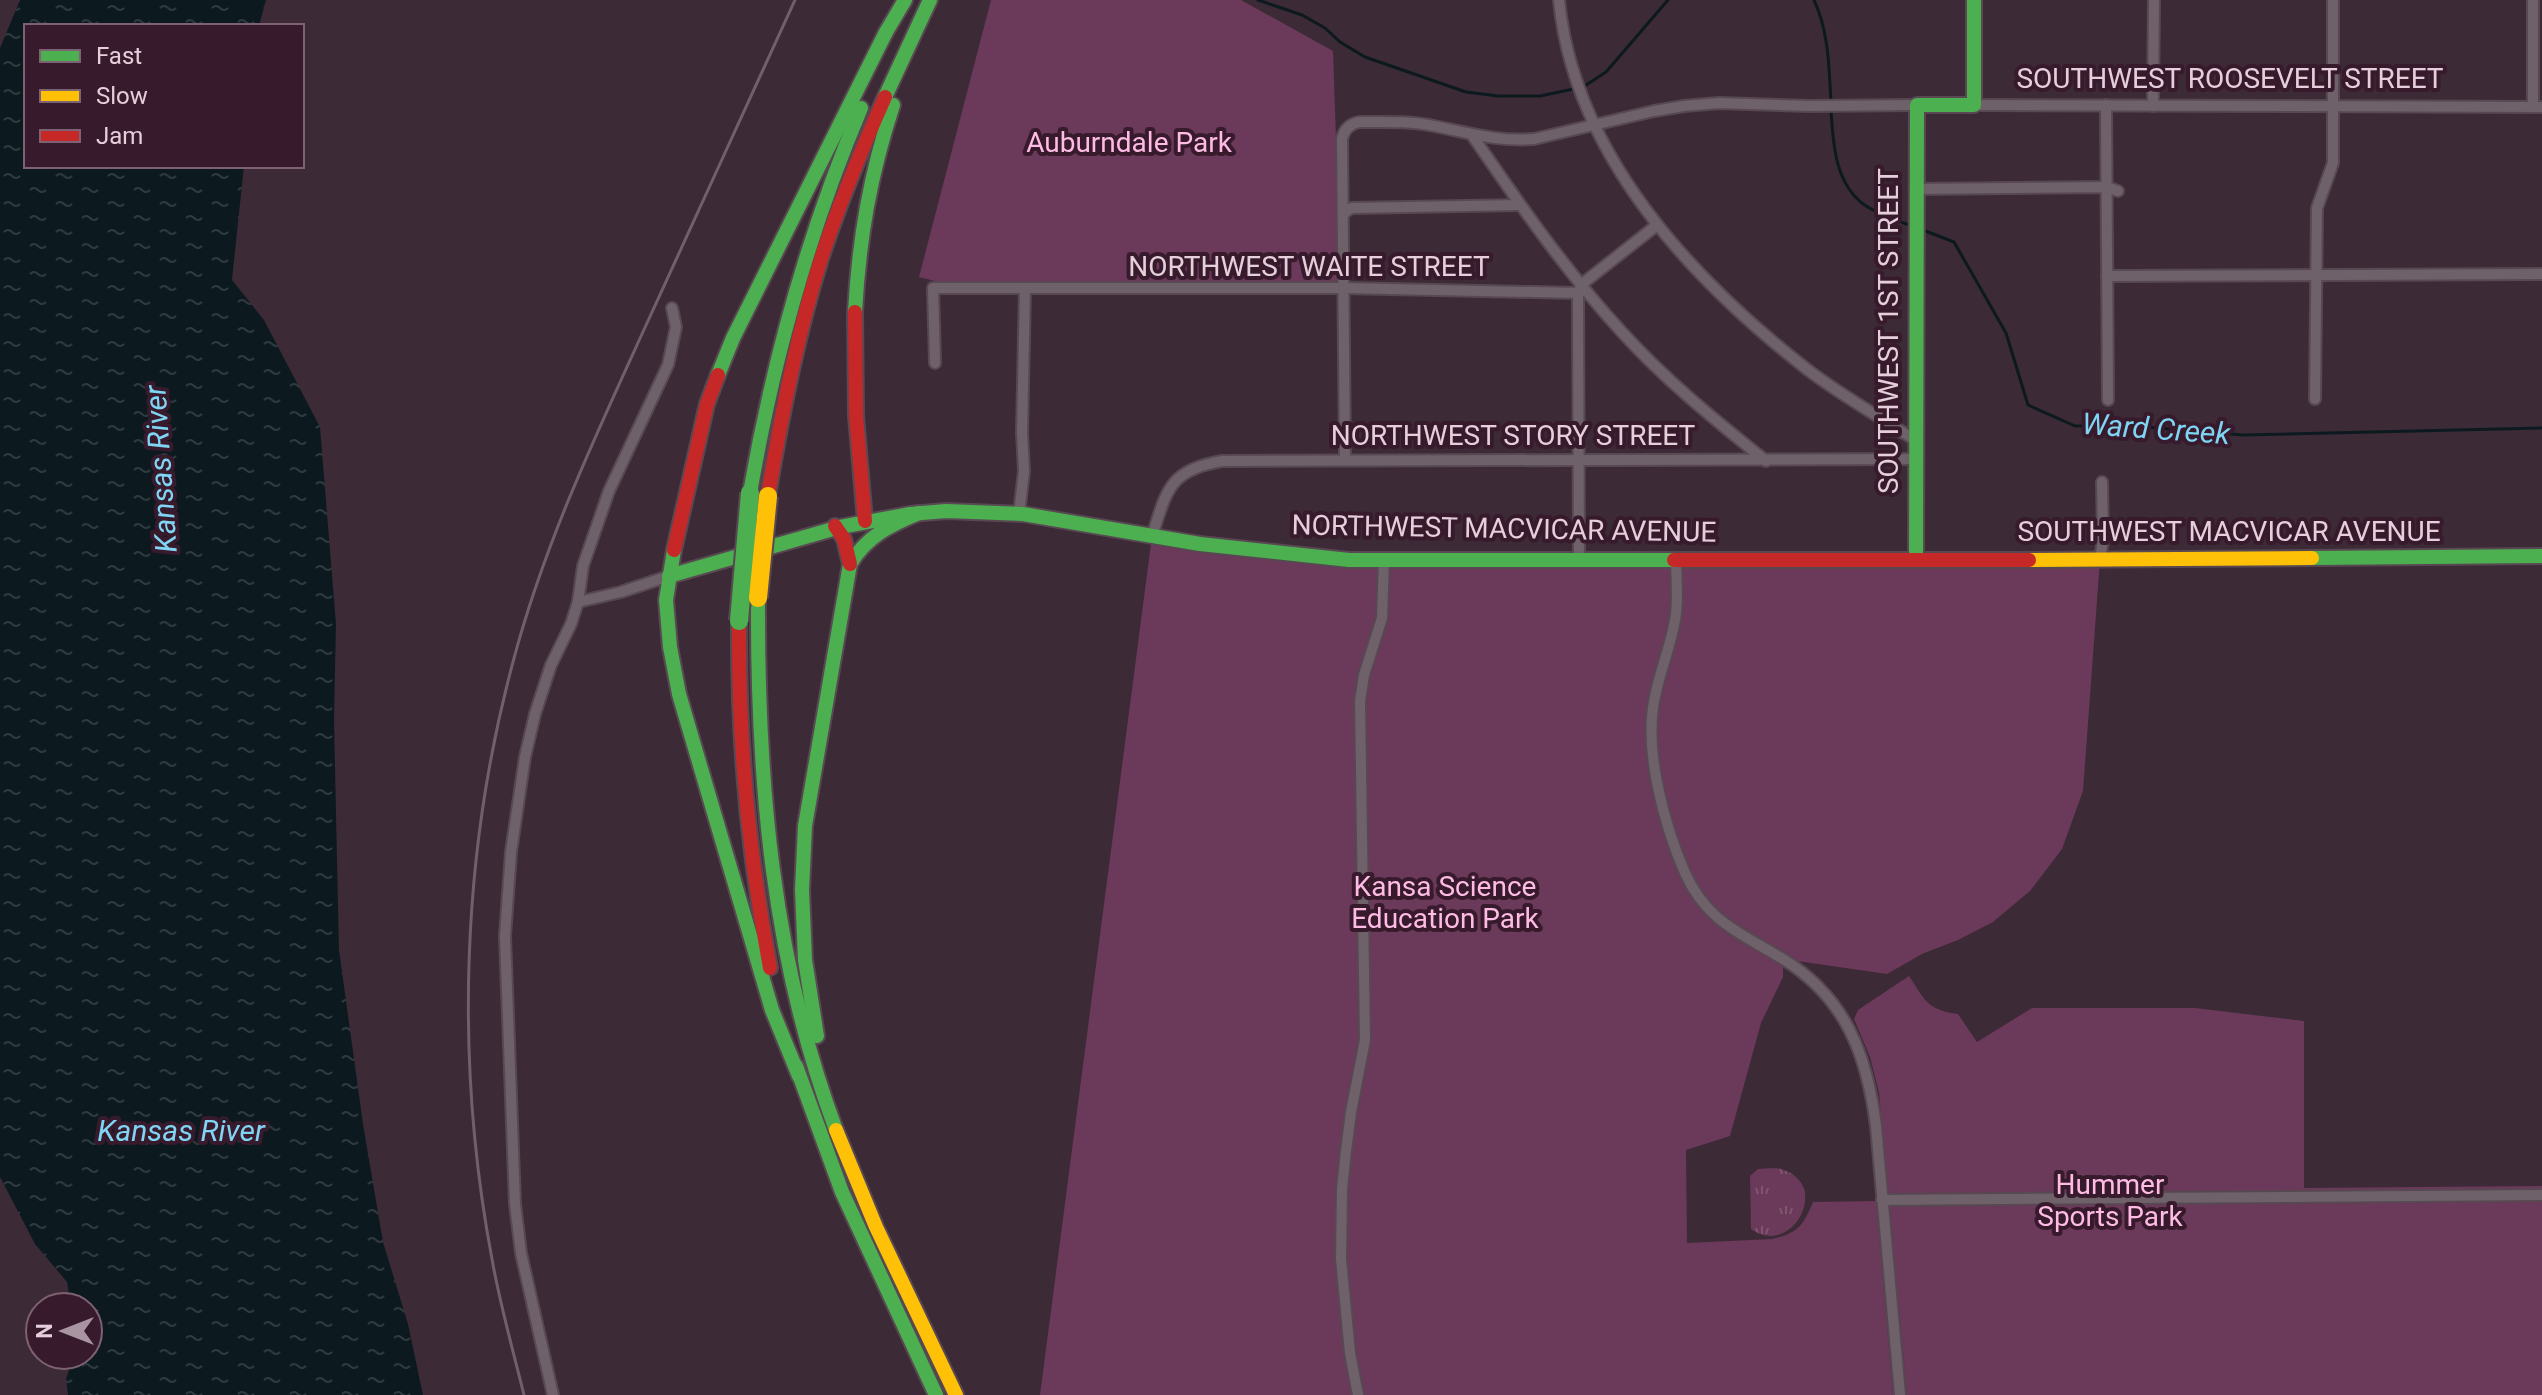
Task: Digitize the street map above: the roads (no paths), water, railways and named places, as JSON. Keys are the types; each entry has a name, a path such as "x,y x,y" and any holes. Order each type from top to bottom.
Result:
{"main road":[{"path":"908,0 838,160 813,228 777,349 762,416 756,678 759,753 772,882 815,1066 844,1151 956,1395"},
{"path":"908,0 886,32 733,338 700,428 669,576 666,609 676,682 772,1010 860,1235 936,1395"},
{"path":"1974,0 1974,105"},
{"path":"799,1076 771,971 747,830 738,677 739,621 759,495 795,352 830,232 866,141 927,7"},
{"path":"865,521 853,341 858,255 871,178 927,7"},
{"name":"SOUTHWEST ROOSEVELT STREET","path":"1917,105 1974,105"},
{"name":"SOUTHWEST 1ST STREET","path":"1916,559 1917,105"},
{"name":"NORTHWEST MACVICAR AVENUE","path":"669,576 730,561 835,526 919,513 964,510 1019,514 1247,551 1349,560 1916,559"},
{"path":"850,564 870,536 919,513"},
{"path":"835,526 844,534 850,564 810,792 802,890 808,987 844,1151"},
{"name":"SOUTHWEST MACVICAR AVENUE","path":"1916,559 2542,556"}],"street":[{"path":"1559,0 1571,64 1587,109 1625,177 1657,225 1708,282 1764,335 1811,372 1915,440"},
{"path":"2153,106 2154,0"},
{"path":"2315,399 2317,208 2333,163 2333,0"},
{"path":"2533,0 2538,107"},
{"path":"1345,459 1342,139 1347,127 1359,122 1404,122 1495,140 1534,139 1684,106 1719,103 1917,105"},
{"name":"SOUTHWEST ROOSEVELT STREET","path":"1974,105 2538,107"},
{"path":"2106,105 2112,189 2107,276 2108,400"},
{"path":"1472,135 1580,289 1697,406 1766,461"},
{"path":"1917,198 2112,189"},
{"path":"1343,214 1351,208 1520,205"},
{"path":"1579,559 1580,289 1657,225"},
{"path":"2107,276 2542,274"},
{"name":"NORTHWEST WAITE STREET","path":"935,363 933,288 1580,289"},
{"path":"1019,514 1024,471 1025,288"},
{"path":"553,1395 518,1237 506,969 511,852 529,735 551,665 571,624 583,566 609,491 668,365 676,327 672,308"},
{"name":"NORTHWEST STORY STREET","path":"1152,536 1169,488 1191,469 1222,461 1915,459"},
{"path":"2100,560 2102,482"},
{"path":"1676,559 1676,619 1659,673 1652,723 1657,773 1678,854 1686,875 1708,908 1743,938 1783,959 1813,981 1841,1013 1862,1057 1871,1087 1900,1395"},
{"path":"1358,1395 1343,1300 1342,1199 1351,1112 1365,1040 1360,701 1364,675 1382,618 1384,560"},
{"name":"NORTHWEST MACVICAR AVENUE","path":"578,602 669,576"},
{"path":"1882,1200 2542,1195"}],"water":[{"name":"Kansas River","path":"20,0 266,0 260,24 24,24 24,168 244,168 232,280 264,320 320,427 336,624 334,720 339,950 383,1242 408,1324 423,1395 68,1395 66,1379 69,1371 104,1371 104,1291 68,1291 67,1282 35,1244 0,1177 0,48"}],"waterway":[{"name":"Ward Creek","path":"1258,0 1302,15 1365,57 1466,92 1498,96 1540,96 1583,87 1606,72 1668,0"},
{"name":"Ward Creek","path":"1814,0 1825,37 1831,103"},
{"name":"Ward Creek","path":"1831,110 1838,163 1848,187 1866,206 1912,226"},
{"name":"Ward Creek","path":"1923,230 1954,242 2006,333 2028,405 2075,426 2133,426 2243,435 2542,428"}],"railway":[{"path":"524,1395 495,1276 472,1110 469,959 483,809 496,735 525,620 570,495 795,0"}],"park label":[{"name":"Auburndale Park","path":"1129,142"},
{"name":"Kansa Science Education Park","path":"1445,902"},
{"name":"Hummer Sports Park","path":"2110,1200"}]}
